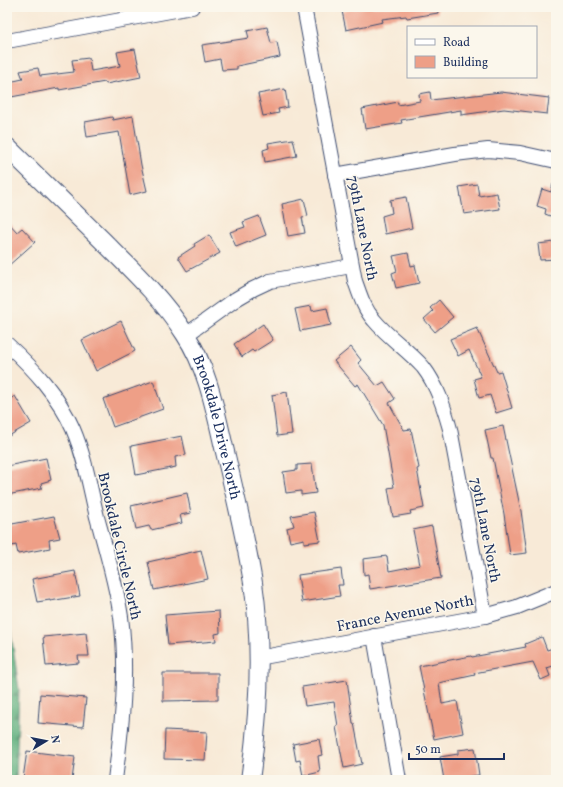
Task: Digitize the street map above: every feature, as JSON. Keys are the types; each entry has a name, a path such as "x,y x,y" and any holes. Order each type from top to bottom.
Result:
{"street":[{"path":"7,41 192,7"},
{"name":"79th Lane North","path":"304,7 354,281 362,302 374,320 423,368 435,386 445,408 485,616"},
{"name":"Brookdale Drive North","path":"7,146 144,281 166,306 186,335 200,364 212,396 246,543 253,584 257,627 258,711 250,780"},
{"path":"335,175 455,154 488,150 520,153 556,161"},
{"path":"186,335 236,299 270,281 351,266"},
{"name":"Brookdale Circle North","path":"7,344 38,373 57,400 73,430 83,460 112,574 121,617 124,656 123,716 115,780"},
{"name":"France Avenue North","path":"258,658 485,616 517,607 556,591"},
{"path":"374,636 399,780"}],"green space":[{"path":"7,604 19,689 16,780 7,780"}],"building":[{"path":"364,7 437,7 438,13 407,18 406,16 382,19 383,22 346,30 342,11"},
{"path":"267,27 271,43 277,42 280,57 237,66 237,69 222,70 220,59 205,62 202,45 249,38 247,31"},
{"path":"135,49 141,77 106,84 105,82 59,90 59,88 11,97 9,82 23,79 20,71 38,68 40,76 74,72 72,60 89,58 91,71 120,66 117,52"},
{"path":"285,89 288,107 278,109 279,113 263,116 258,94"},
{"path":"430,92 431,100 501,92 549,98 547,114 504,109 461,115 461,110 401,120 402,123 365,129 362,109 398,102 398,105 420,101 419,94"},
{"path":"133,116 147,191 130,195 119,132 87,137 85,122 112,117 113,120"},
{"path":"293,139 297,156 265,162 263,150 269,148 268,143"},
{"path":"477,184 479,196 497,193 500,209 464,214 459,187"},
{"path":"553,184 556,184 556,218 545,214 546,209 537,206 542,189 551,192"},
{"path":"406,197 412,228 385,234 382,216 392,213 390,200"},
{"path":"304,199 308,216 302,217 305,233 288,236 282,204"},
{"path":"259,216 266,235 236,247 230,232 245,227 243,222"},
{"path":"7,221 17,232 22,228 35,242 7,267"},
{"path":"209,235 220,253 187,271 178,257 195,246 194,244"},
{"path":"554,242 556,259 540,260 538,244"},
{"path":"408,253 411,266 415,265 419,283 396,288 392,273 397,271 393,256"},
{"path":"439,300 453,317 435,332 424,319 433,311 430,308"},
{"path":"311,306 312,311 327,308 331,325 300,331 295,309"},
{"path":"121,321 135,351 96,371 82,340"},
{"path":"263,324 273,340 254,352 252,350 242,357 234,344"},
{"path":"477,328 497,372 501,371 512,408 496,413 490,395 479,398 474,379 481,377 469,350 458,356 450,339"},
{"path":"351,347 361,360 358,363 377,386 384,382 395,399 389,403 404,430 411,429 419,468 417,469 424,508 410,511 411,514 393,517 388,488 394,487 383,425 358,384 355,386 334,361"},
{"path":"153,381 163,409 113,427 103,399"},
{"path":"287,392 292,434 277,436 272,395"},
{"path":"15,396 31,423 7,437 7,401"},
{"path":"503,426 521,511 527,553 510,555 493,458 491,458 485,430"},
{"path":"182,436 186,455 175,457 176,467 136,475 131,446"},
{"path":"46,458 51,480 41,483 42,488 7,495 7,466"},
{"path":"312,464 316,493 301,495 301,491 286,493 283,472 297,470 297,465"},
{"path":"187,493 191,513 180,515 182,523 151,530 149,526 136,529 131,506"},
{"path":"314,512 320,541 304,543 304,539 290,542 287,528 294,526 291,516"},
{"path":"54,516 60,538 49,540 50,548 18,554 16,545 8,547 7,525"},
{"path":"432,526 441,578 370,589 368,574 364,575 363,559 387,556 389,571 420,565 413,530"},
{"path":"201,550 208,579 154,590 148,562"},
{"path":"341,569 343,585 338,585 340,596 302,602 298,575"},
{"path":"75,571 80,596 37,602 32,579"},
{"path":"219,611 220,633 215,634 216,641 168,645 165,615"},
{"path":"86,633 89,656 78,656 79,663 46,666 43,637"},
{"path":"542,637 547,650 556,647 556,665 547,668 550,676 541,680 533,662 474,673 475,675 439,683 442,704 457,701 463,733 434,739 419,666 526,647 525,644"},
{"path":"163,673 218,673 218,700 163,701"},
{"path":"347,680 353,723 362,764 344,768 336,727 338,726 334,702 305,706 302,687"},
{"path":"40,694 86,698 83,727 38,723"},
{"path":"165,730 207,732 205,760 164,759"},
{"path":"319,739 322,755 318,756 320,772 303,776 300,760 296,761 293,744"},
{"path":"475,748 479,775 444,780 440,757 458,754 458,750"},
{"path":"27,751 75,757 72,780 23,779"}]}
